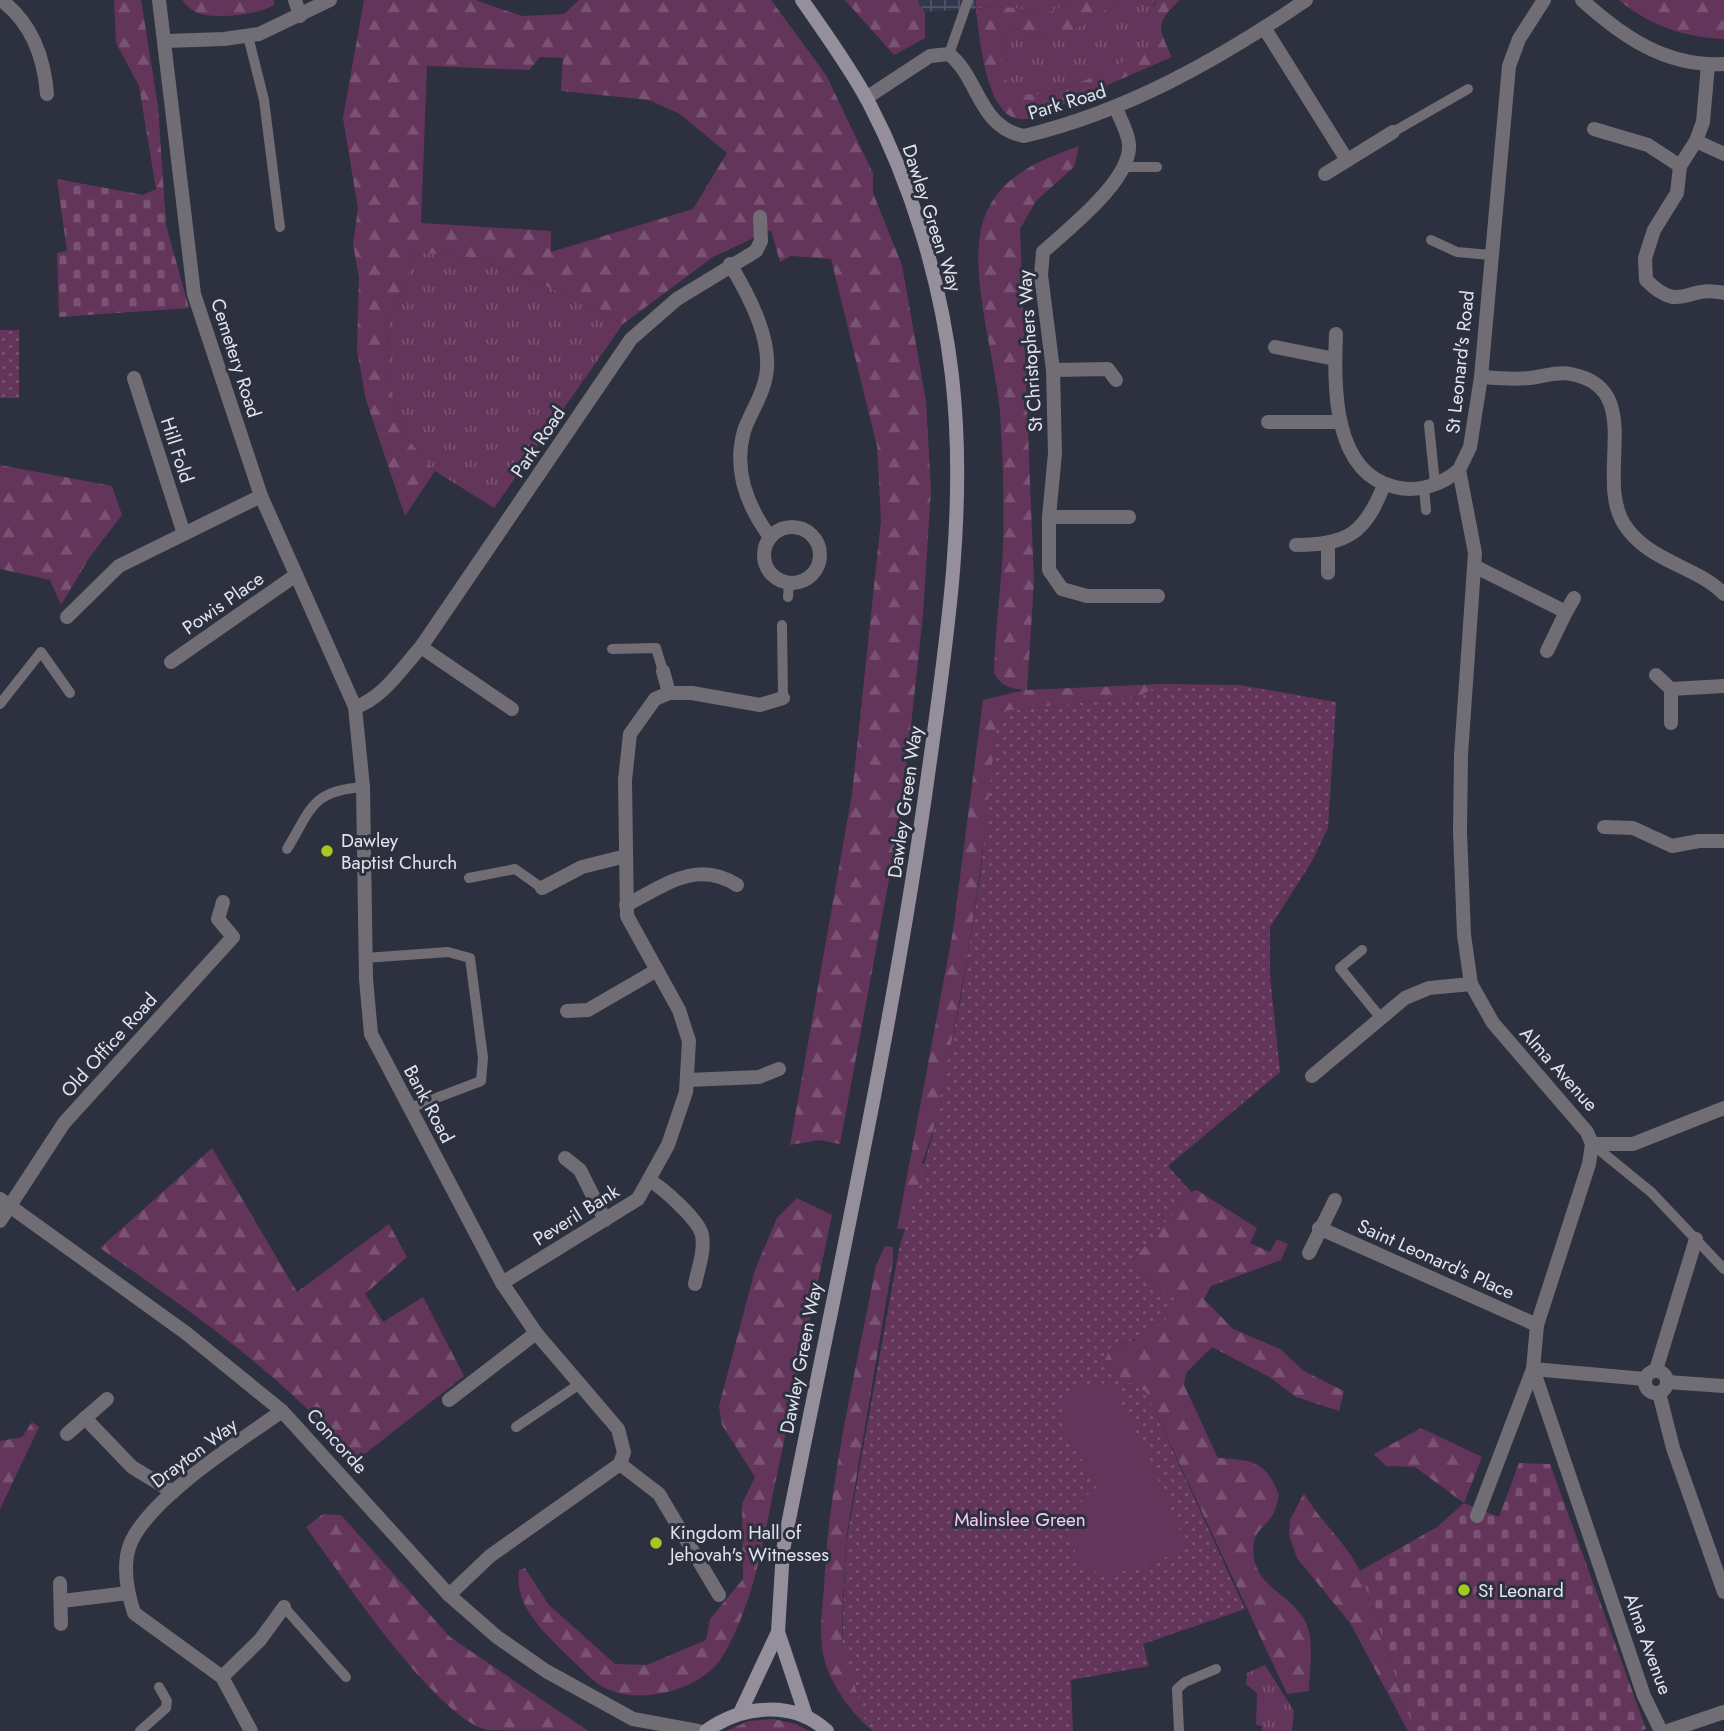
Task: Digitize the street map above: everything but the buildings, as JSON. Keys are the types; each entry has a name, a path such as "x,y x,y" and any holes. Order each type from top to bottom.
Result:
{"main road":[{"name":"Dawley Green Way","path":"740,1713 778,1632 783,1550 883,1046 914,874 955,546 957,439 951,374 936,290 897,164 866,98 802,0"},
{"name":"Dawley Green Way","path":"778,1632 806,1716"},
{"path":"706,1731 740,1713 775,1710 806,1716 827,1731"}],"street":[{"path":"1,0 29,29 45,66 47,94"},
{"name":"Cemetery Road","path":"159,0 166,41 194,294 261,496 355,707"},
{"path":"295,0 300,16"},
{"path":"166,41 248,36 300,16 330,0"},
{"name":"Park Road","path":"949,54 962,64 993,122 1012,134 1024,136 1116,108 1265,29 1306,0"},
{"name":"St Leonard's Road","path":"1471,984 1464,935 1460,819 1461,755 1475,553 1460,470 1470,447 1480,377 1509,66 1519,39 1544,0"},
{"path":"1582,0 1617,31 1648,50 1684,61 1707,65 1724,64"},
{"path":"1265,29 1347,160"},
{"path":"866,98 930,56 949,54"},
{"path":"1707,65 1703,122 1696,141 1680,166 1677,192 1654,230 1645,258 1646,280 1661,295 1677,299 1707,289 1724,293"},
{"path":"1116,108 1129,142 1124,167"},
{"path":"1594,129 1648,145 1680,166"},
{"path":"1325,174 1393,132"},
{"path":"1696,141 1724,154"},
{"name":"St Christophers Way","path":"1124,167 1083,215 1043,252 1041,275 1053,370 1055,453 1049,517 1049,570 1062,589 1087,596 1158,596"},
{"name":"Park Road","path":"355,707 365,704 382,691 421,647 631,339 677,299 759,248 760,217"},
{"path":"730,264 757,318 766,355 766,375 744,431 740,468 745,494 770,537"},
{"path":"1336,334 1335,359 1340,422 1361,466 1374,480 1409,491 1445,481 1460,470"},
{"path":"1275,347 1335,359"},
{"path":"1053,370 1108,369 1116,380"},
{"path":"1480,377 1518,379 1566,373 1584,377 1602,389 1614,408 1611,481 1622,521 1655,553 1724,594"},
{"name":"Hill Fold","path":"134,378 184,534"},
{"path":"1268,422 1340,422"},
{"path":"1296,545 1345,539 1363,527 1375,509 1384,485"},
{"path":"66,617 119,566 261,496"},
{"path":"1049,517 1129,517"},
{"path":"796,527 813,537 818,545 820,555 813,573 789,590 768,570 764,553 770,537 787,528 796,527"},
{"path":"1328,543 1328,573"},
{"path":"1474,566 1566,612"},
{"name":"Powis Place","path":"171,662 296,575"},
{"path":"1546,651 1574,597"},
{"path":"421,647 512,709"},
{"path":"663,671 669,692 692,693 760,705 783,698"},
{"path":"1656,675 1671,689 1724,686"},
{"path":"1671,689 1671,723"},
{"name":"Peveril Bank","path":"502,1283 638,1199 668,1145 686,1093 689,1041 679,1010 628,916 626,905 625,780 630,734 655,699 669,692"},
{"name":"Bank Road","path":"355,707 363,788 365,958 371,1034 502,1283 536,1333 582,1383 618,1429 624,1452 620,1464"},
{"path":"1604,827 1633,828 1672,846 1707,840 1724,841"},
{"path":"542,888 582,867 626,856"},
{"path":"626,905 685,875 720,874 737,885"},
{"name":"Old Office Road","path":"0,1221 6,1203 64,1123 233,937 218,919 223,902"},
{"path":"567,1011 588,1010 657,970"},
{"path":"1312,1076 1380,1017 1415,992 1471,984"},
{"name":"Alma Avenue","path":"1471,984 1493,1023 1583,1124 1592,1144 1586,1174 1537,1325 1533,1369 1478,1517"},
{"path":"687,1080 759,1077 779,1069"},
{"path":"1592,1144 1633,1144 1724,1108"},
{"path":"565,1158 580,1170 605,1220"},
{"path":"649,1180 673,1198 700,1229 701,1258 695,1284"},
{"path":"1309,1253 1335,1200"},
{"name":"Concorde","path":"6,1203 186,1333 282,1411 449,1595 497,1637 546,1671 633,1719 675,1729 698,1731"},
{"name":"Saint Leonard's Place","path":"1319,1228 1537,1325"},
{"path":"1696,1239 1647,1389 1724,1386"},
{"path":"449,1400 536,1333"},
{"path":"1533,1369 1650,1375 1664,1373 1663,1387 1673,1448 1724,1592"},
{"name":"Alma Avenue","path":"1533,1369 1644,1696 1661,1731"},
{"path":"67,1434 107,1399"},
{"name":"Drayton Way","path":"128,1593 126,1580 131,1541 158,1504 282,1411"},
{"path":"85,1418 132,1467 173,1492"},
{"path":"449,1595 490,1556 620,1464 659,1494 719,1595"},
{"path":"60,1583 61,1624"},
{"path":"62,1601 128,1593 134,1613 222,1677 251,1731"},
{"path":"222,1677 260,1640 284,1607"},
{"path":"1668,1731 1724,1712"},
{"name":"Concorde","path":"633,1719 643,1731"}],"lane":[{"path":"949,54 968,0"},
{"path":"248,36 264,100 280,228"},
{"path":"1393,132 1468,89"},
{"path":"1124,167 1157,167"},
{"path":"1431,240 1457,252 1490,254"},
{"path":"1426,510 1430,485 1429,425"},
{"path":"782,625 783,698"},
{"path":"612,649 656,648 663,671"},
{"path":"0,704 41,652 70,693"},
{"path":"287,849 316,801 334,790 363,788"},
{"path":"469,878 515,869 542,888"},
{"path":"1362,950 1340,968 1380,1017"},
{"path":"365,958 448,952 470,958 483,1058 481,1081 410,1108"},
{"path":"1592,1144 1651,1192 1724,1269"},
{"path":"516,1427 582,1383"},
{"path":"284,1607 346,1676"},
{"path":"1179,1731 1177,1689 1185,1682 1216,1669"},
{"path":"140,1731 166,1708 167,1700 159,1687"}],"shaded area":[{"path":"916,0 976,0 976,9 925,12"}],"green space":[{"path":"114,0 141,0 158,106 166,224 156,189 139,86 116,43"},
{"path":"182,0 274,0 274,5 246,14 213,16 195,12"},
{"path":"364,0 475,0 522,16 564,14 579,0 771,0 826,75 873,173 873,193 902,265 926,401 931,489 923,615 897,836 840,1144 819,1140 790,1145 852,794 881,520 877,446 831,259 791,256 780,262 771,230 713,257 623,324 579,300 480,259 416,252 387,328 390,388 408,440 435,471 405,516 366,400 357,350 359,278 353,244 358,209 343,118","holes":["540,57 563,58 561,91 649,100 680,114 727,153 693,209 551,252 551,231 421,223 427,66 529,70"]},
{"path":"845,0 916,0 925,12 925,38 894,55"},
{"path":"976,0 1071,0 1045,13 1001,7 976,9"},
{"path":"1071,0 1119,0 1081,26 1060,35 1048,37 1019,30 1006,31 1000,54 1005,78 1013,92 1027,95 1065,88 1106,71 1142,51 1154,42 1149,16 1157,0 1179,0 1166,15 1161,27 1172,57 1029,119 1012,117 995,98 990,84 976,9 1001,7 1045,13"},
{"path":"1119,0 1157,0 1153,5 1154,42 1141,53 1104,73 1052,91 1022,95 1009,88 1000,63 1001,46 1006,31 1019,30 1037,36 1059,34 1081,25"},
{"path":"1619,0 1724,0 1724,39 1681,33 1643,17"},
{"path":"1079,146 1074,167 1036,201 1020,229 1034,582 1027,690 1161,684 1140,696 1006,711 996,729 973,923 940,1102 922,1163 1032,1233 897,1229 953,931 983,700 1024,690 1006,686 994,673 1003,548 1003,469 1000,412 980,286 980,237 992,202 1011,180 1036,163"},
{"path":"57,179 143,195 156,189 189,308 59,317 57,253 67,251"},
{"path":"416,252 480,259 579,300 623,324 494,508 435,471 408,440 390,388 387,328"},
{"path":"0,330 19,330 19,398 0,398"},
{"path":"0,465 112,486 122,515 89,558 61,605 50,580 0,569"},
{"name":"Malinslee Green","path":"1161,684 1240,685 1336,702 1328,828 1311,863 1270,927 1270,976 1280,1072 1168,1166 1191,1192 1128,1266 1175,1299 1173,1309 1150,1331 1110,1348 1104,1362 1108,1370 1146,1392 1245,1609 1143,1644 1149,1666 1071,1680 1073,1731 873,1731 867,1726 842,1645 846,1543 899,1249 932,1137 961,997 980,877 996,729 1000,715 1006,711 1140,696"},
{"path":"212,1148 297,1292 389,1224 407,1257 365,1294 383,1322 423,1297 464,1376 356,1461 327,1429 267,1372 203,1321 100,1248"},
{"path":"1197,1190 1257,1228 1250,1243 1270,1252 1277,1239 1288,1244 1281,1260 1211,1286 1204,1299 1233,1329 1280,1349 1304,1371 1344,1391 1339,1411 1296,1397 1271,1378 1212,1347 1186,1373 1184,1385 1218,1458 1257,1464 1269,1475 1279,1495 1273,1514 1255,1538 1254,1557 1263,1578 1290,1602 1308,1628 1311,1646 1309,1691 1287,1694 1146,1392 1108,1370 1104,1362 1110,1348 1135,1340 1175,1299 1128,1266 1191,1192"},
{"path":"797,1198 832,1215 763,1542 743,1613 734,1635 713,1669 686,1686 653,1695 621,1694 607,1689 585,1673 535,1621 522,1597 519,1570 525,1568 548,1604 615,1664 647,1665 706,1640 710,1619 743,1579 742,1504 755,1477 722,1425 719,1406 755,1270 777,1218"},
{"path":"885,1246 893,1247 893,1261 846,1539 842,1626 842,1645 873,1731 851,1709 833,1681 823,1653 821,1624 837,1465 876,1265"},
{"path":"1100,1382 1114,1389 1152,1465 1186,1544 1155,1562 1127,1570 1101,1573 1092,1571 1077,1561 1072,1518 1080,1503 1099,1485 1070,1440 1062,1410 1066,1398 1078,1388"},
{"path":"32,1422 39,1427 0,1509 0,1441 22,1437"},
{"path":"1421,1428 1482,1457 1464,1503 1415,1467 1386,1466 1374,1454"},
{"path":"1519,1463 1550,1464 1646,1729 1414,1731 1360,1571 1437,1527 1464,1503 1499,1517"},
{"path":"1304,1493 1360,1571 1414,1731 1408,1731 1350,1623 1297,1558 1289,1535 1290,1520"},
{"path":"323,1514 341,1515 450,1637 588,1731 486,1730 464,1718 440,1698 389,1640 306,1527"},
{"path":"1265,1665 1294,1711 1292,1731 1262,1731 1262,1726 1256,1725 1257,1693 1246,1684 1247,1673"},
{"path":"773,1719 796,1724 809,1731 726,1731 749,1721"}],"place":[{"name":"Dawley Baptist Church","path":"327,851"},
{"name":"Kingdom Hall of Jehovah's Witnesses","path":"656,1543"},
{"name":"St Leonard","path":"1464,1590"}]}
